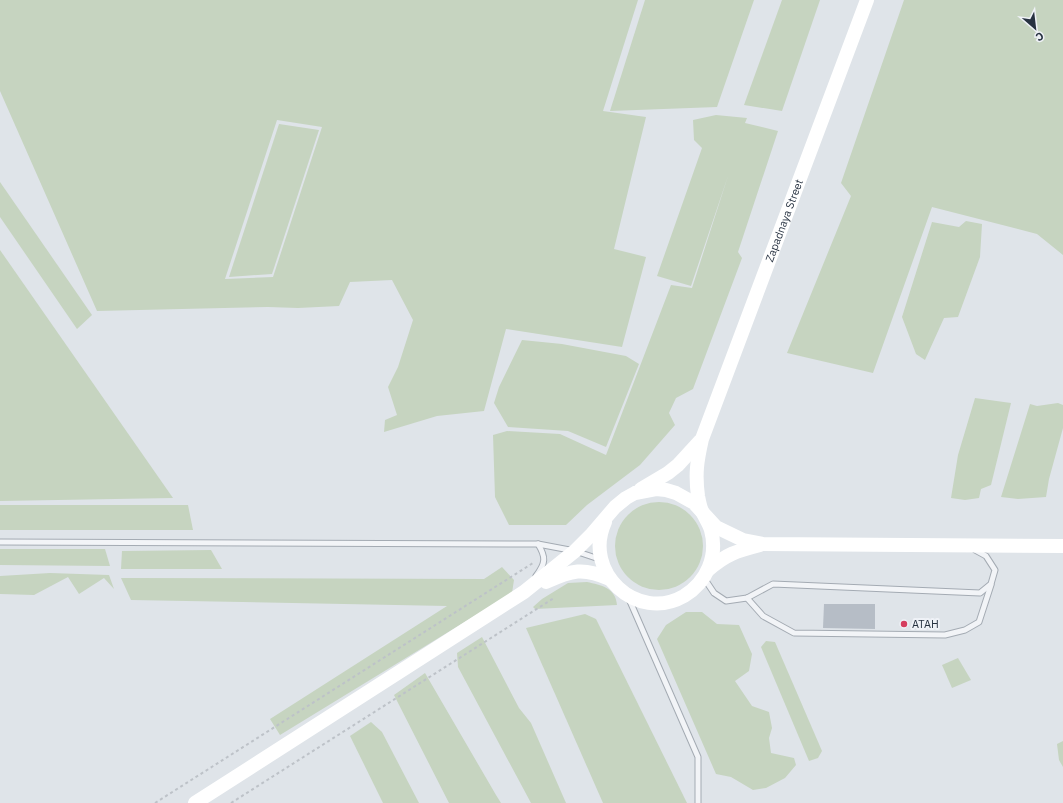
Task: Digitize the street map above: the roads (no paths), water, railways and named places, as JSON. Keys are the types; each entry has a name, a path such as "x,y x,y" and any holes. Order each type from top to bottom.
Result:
{"main road":[{"name":"Zapadnaya Street","path":"701,511 695,472 702,439 867,0"},
{"name":"Zapadnaya Street","path":"626,498 668,473 689,455 702,439"},
{"path":"195,803 524,592 575,551 607,518 615,507 626,498 645,490 666,490 686,497 716,527 743,540 762,544 1063,546"},
{"path":"701,511 707,520 713,540 712,561 706,574"},
{"path":"607,518 602,528 600,538 601,560 604,570 617,588 638,600 649,602 661,603 673,601 684,596 693,589 721,558 762,544"},
{"path":"524,592 562,575 578,571 594,572 610,579"}],"lane":[{"path":"0,542 538,544 575,551 601,560"},
{"path":"524,592 538,573 544,561 544,554 538,544"},
{"path":"747,598 763,616 794,633 945,635 965,630 979,622 995,570 986,556 967,545"},
{"path":"706,574 714,593 726,600 747,598 773,584 980,594 991,584"},
{"path":"627,595 698,757 698,803"}],"place":[{"name":"АТАН","path":"904,624"}]}
